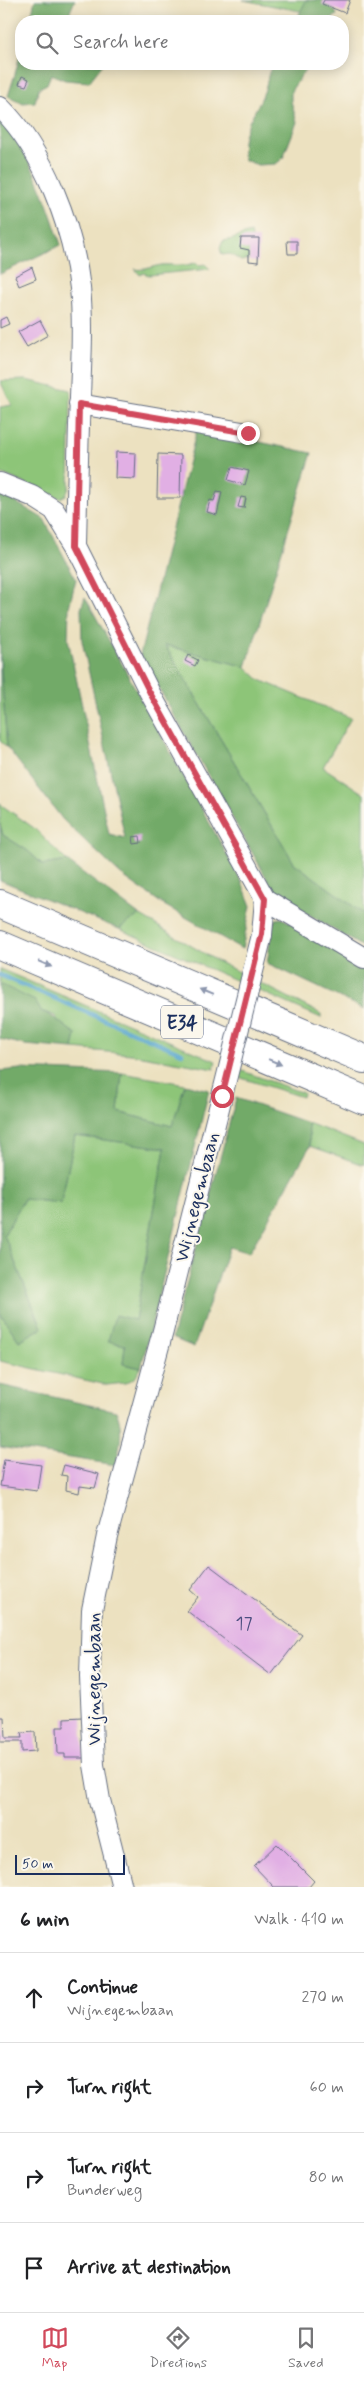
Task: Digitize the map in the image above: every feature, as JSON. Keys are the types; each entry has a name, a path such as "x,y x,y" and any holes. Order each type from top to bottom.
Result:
{"highway":[{"name":"E34","path":"0,904 364,1059"},
{"name":"E34","path":"0,945 364,1100"}],"street":[{"path":"0,107 43,166 70,242 80,297 82,326 76,546"},
{"path":"79,404 248,433"},
{"path":"0,483 32,496 54,510 76,546 150,693 265,899 364,958"},
{"name":"Wijnegembaan","path":"122,1887 100,1800 94,1765 90,1669 92,1610 107,1536 162,1331 262,934 265,899"}],"green space":[{"path":"35,0 75,0 69,15 31,15"},
{"path":"243,0 309,0 305,12"},
{"path":"306,0 329,0 337,15 299,15"},
{"path":"16,70 98,70 89,82 65,80 51,74 47,84 39,88 35,102 23,103 8,96"},
{"path":"270,70 305,70 291,91 291,101 297,122 283,158 276,164 258,165 244,160 243,139 266,86"},
{"path":"0,120 22,149 30,164 44,195 61,245 0,274"},
{"path":"251,233 254,246 253,258 241,261 230,254 222,255 220,248 223,241"},
{"path":"205,264 210,269 149,275 143,273 140,275 135,269 146,269 162,265"},
{"path":"26,380 71,390 69,488 66,495 60,498 0,473 0,407 12,405 0,381"},
{"path":"197,429 312,453 246,667 165,645 294,863 364,914 364,948 280,897 270,884 140,655"},
{"path":"0,493 44,519 76,579 69,607 68,639 109,834 125,838 82,641 81,609 85,597 242,882 251,906 242,949 164,905 120,874 63,820 7,747 0,656"},
{"path":"165,645 246,667 260,680 351,718 323,767 364,794 364,914 294,863"},
{"path":"0,656 7,747 0,741"},
{"path":"0,804 34,828 67,861 43,865 28,851 3,835 0,825"},
{"path":"0,825 3,835 28,851 43,865 67,861 139,915 119,929 0,880"},
{"path":"139,915 217,961 321,1014 321,1018 119,929"},
{"path":"282,918 364,965 364,1009 267,963 274,924 276,919"},
{"path":"0,969 216,1061 214,1069 131,1054 73,1049 76,1034 61,1025 55,1016 41,1011 0,984"},
{"path":"0,984 35,1001 41,1011 55,1018 76,1034 73,1049 25,1045 0,1039"},
{"path":"20,1069 122,1073 118,1112 172,1126 185,1084 209,1090 141,1368 123,1364 125,1345 108,1341 115,1315 135,1320 165,1148 75,1136 61,1203 24,1199 4,1235 42,1328 19,1341 0,1313 0,1071"},
{"path":"237,1069 303,1093 302,1097 235,1076"},
{"path":"122,1073 185,1084 172,1126 118,1112"},
{"path":"236,1098 308,1123 310,1146 249,1253 229,1247 194,1347 172,1338"},
{"path":"308,1123 364,1145 364,1165 310,1146"},
{"path":"75,1136 165,1148 135,1320 109,1341 125,1345 123,1364 141,1368 135,1378 125,1383 107,1385 0,1361 0,1313 19,1341 42,1328 4,1235 24,1199 61,1203"},
{"path":"0,1385 116,1411 121,1431 116,1465 0,1447"}],"building":[{"path":"324,0 350,0 345,13 322,4"},
{"path":"22,76 29,79 26,86 19,84"},
{"path":"241,238 259,238 258,262 249,261 249,250 240,248"},
{"path":"287,241 297,241 297,254 288,254"},
{"path":"32,267 36,279 19,286 15,276"},
{"path":"6,317 9,324 0,328 0,320"},
{"path":"40,320 48,335 27,347 18,332"},
{"path":"116,452 136,453 135,479 115,478"},
{"path":"158,454 181,455 180,498 157,498"},
{"path":"232,467 249,471 245,485 228,480"},
{"path":"217,491 222,492 217,515 207,512 210,500 214,501"},
{"path":"241,497 246,498 244,508 238,507"},
{"path":"188,655 198,660 195,666 185,661"},
{"path":"140,836 141,843 134,844 133,837"},
{"path":"4,1460 41,1465 37,1491 0,1486"},
{"path":"64,1465 99,1474 95,1488 80,1486 79,1493 66,1490 67,1476 61,1475"},
{"path":"209,1565 302,1635 271,1675 187,1611 198,1597 190,1590"},
{"path":"0,1717 4,1717 5,1738 22,1738 21,1733 35,1732 36,1751 22,1752 22,1742 0,1742"},
{"path":"82,1717 84,1758 65,1758 65,1754 58,1754 57,1727 64,1727 64,1718"},
{"path":"277,1844 314,1881 309,1887 274,1887 254,1866"}],"waterway":[{"path":"0,975 182,1053"}],"route":[{"path":"222,1096 262,934 265,899 150,693 76,546 79,404 248,433"}]}
